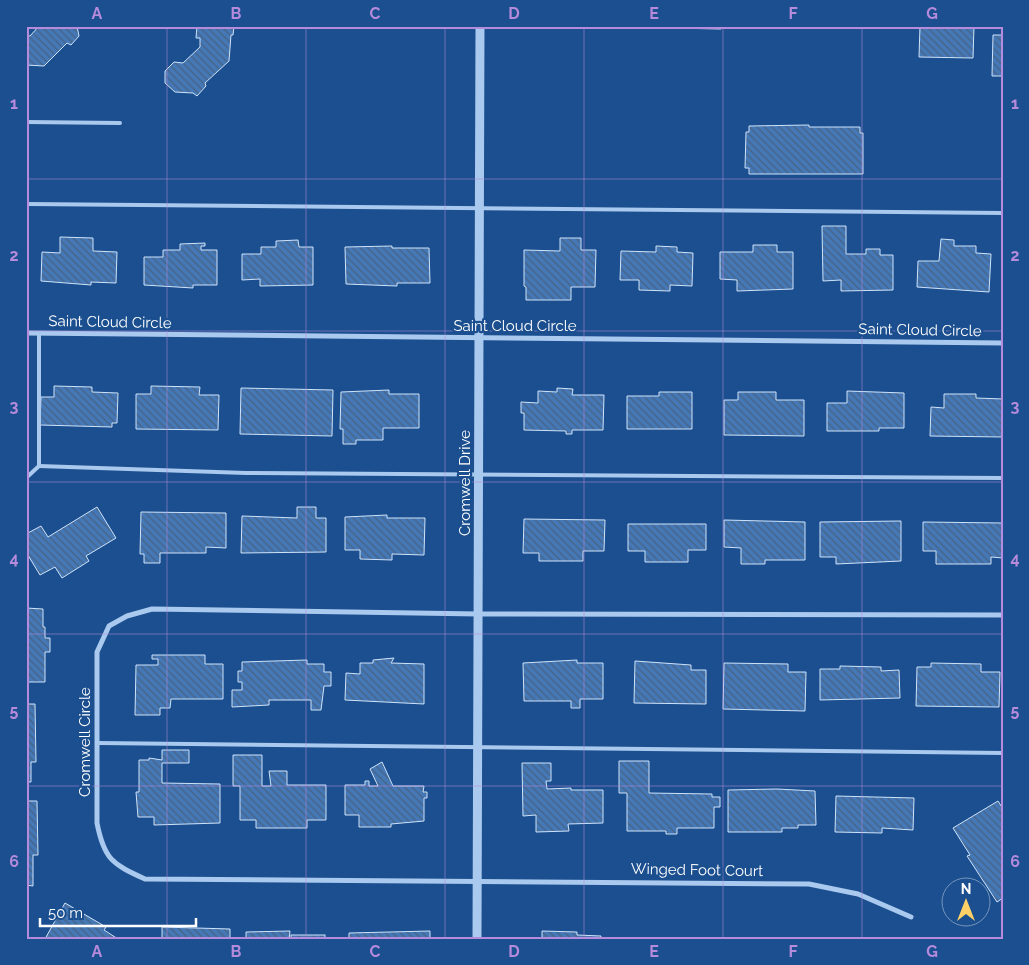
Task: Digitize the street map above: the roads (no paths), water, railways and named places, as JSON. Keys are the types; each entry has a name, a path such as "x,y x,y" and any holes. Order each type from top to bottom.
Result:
{"street":[{"name":"Cromwell Drive","path":"477,939 480,26"},
{"name":"Saint Cloud Circle","path":"26,333 1003,343"},
{"name":"Cromwell Circle","path":"477,882 145,879 120,868 102,849 97,823 97,652 109,626 128,616 152,609 479,614"},
{"path":"479,614 1003,616"},
{"name":"Winged Foot Court","path":"477,882 809,884 858,894 911,917"}],"lane":[{"path":"26,122 120,124"},
{"path":"26,204 1003,213"},
{"path":"39,333 39,466"},
{"path":"26,478 39,466 246,473 1003,478"},
{"path":"98,743 1003,753"}]}
